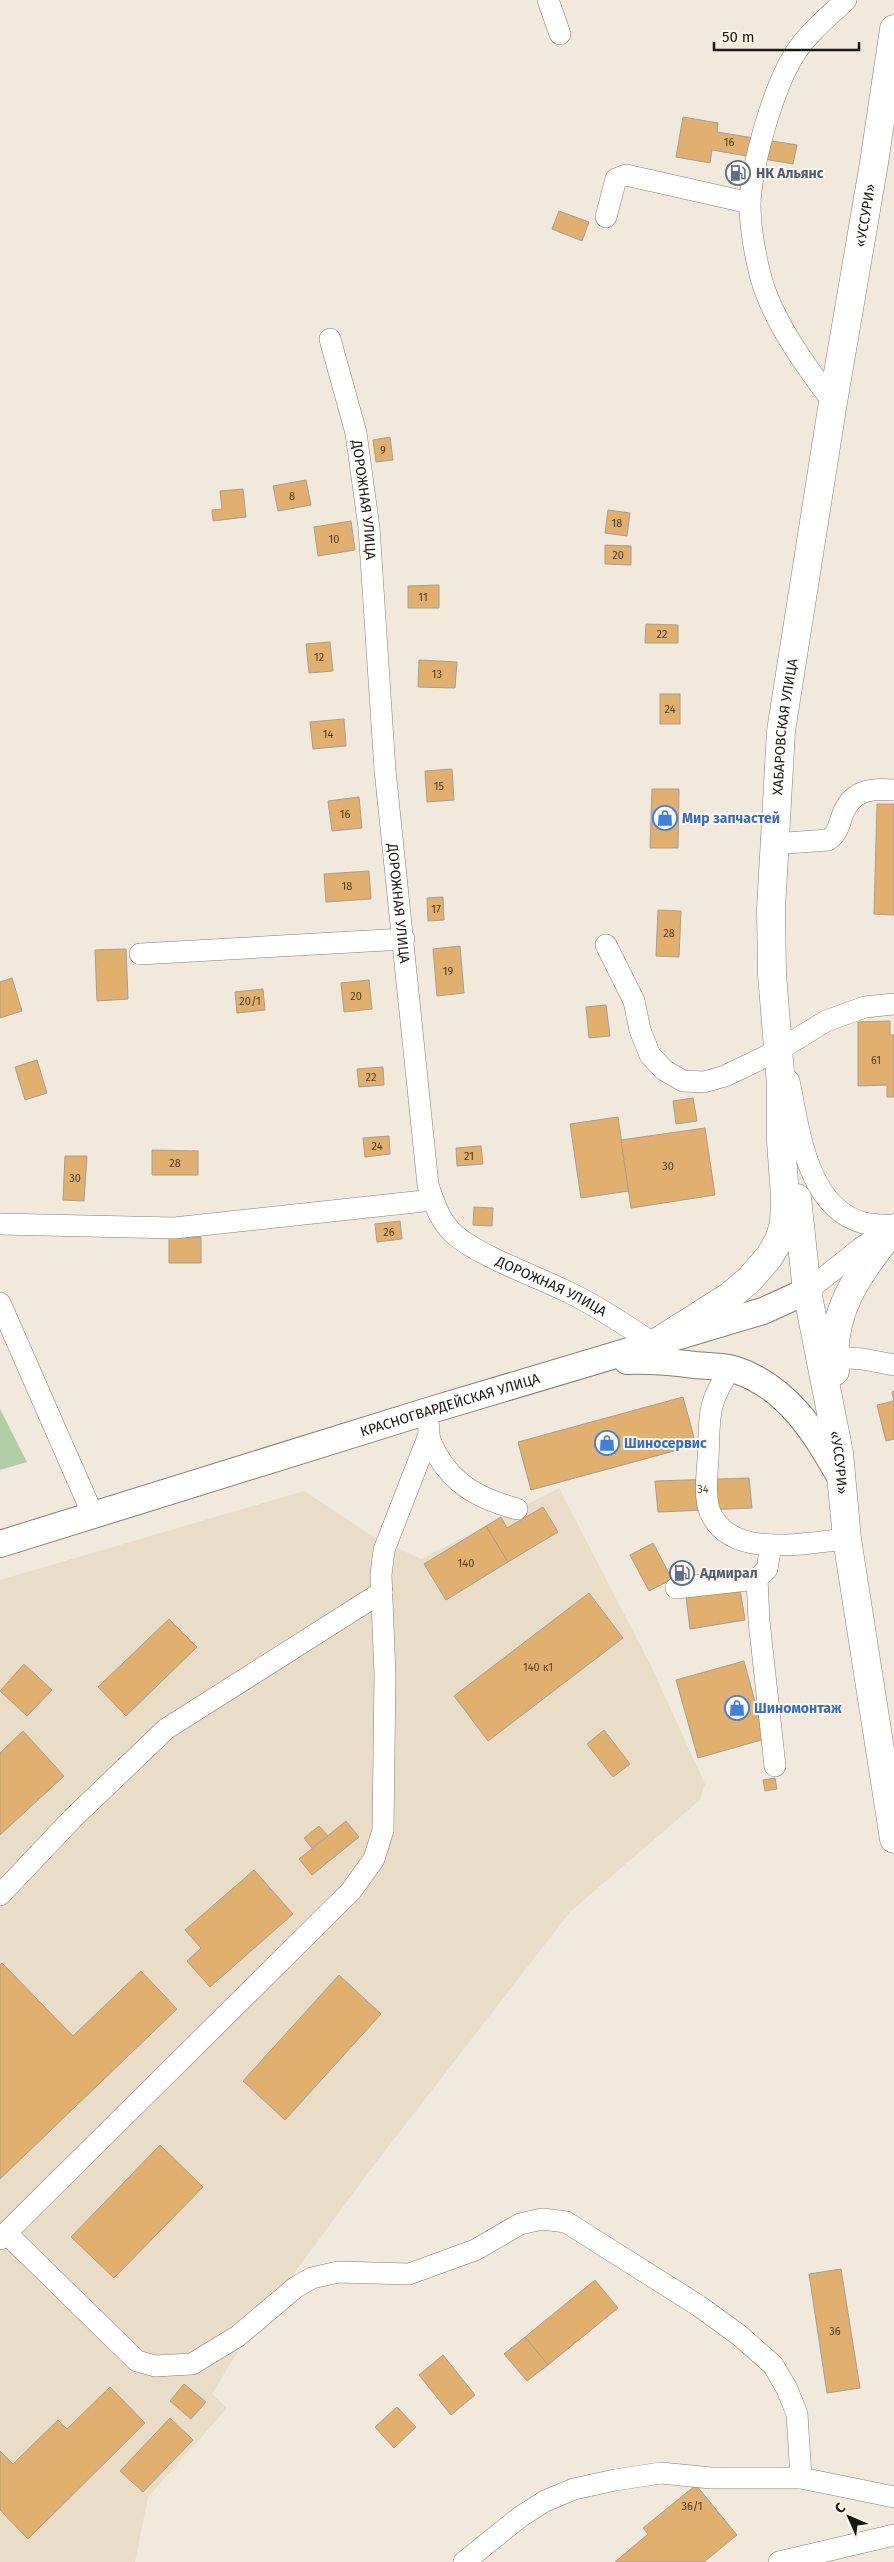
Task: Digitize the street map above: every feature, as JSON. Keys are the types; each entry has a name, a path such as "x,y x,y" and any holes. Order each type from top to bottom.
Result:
{"highway":[{"name":"«УССУРИ»","path":"833,402 874,163 894,29"},
{"name":"ХАБАРОВСКАЯ УЛИЦА","path":"781,1085 772,974 772,844 781,731 833,402"},
{"name":"«УССУРИ»","path":"781,1085 807,1292 839,1453 847,1538 894,1839"},
{"path":"654,1344 730,1296 750,1279 769,1257 779,1240 784,1224 785,1197 781,1141 781,1085"},
{"path":"839,1453 834,1357 836,1327 842,1307 867,1264 894,1227"}],"main road":[{"name":"КРАСНОГВАРДЕЙСКАЯ УЛИЦА","path":"0,1544 431,1410 763,1311 807,1292"},
{"path":"589,1364 648,1360 731,1368 758,1378 779,1392 814,1431 842,1480"}],"street":[{"path":"548,0 560,34"},
{"path":"833,402 806,367 776,312 762,279 753,239 750,203 762,140 780,85 794,54 846,0"},
{"path":"606,217 616,179 626,175 750,203"},
{"name":"ДОРОЖНАЯ УЛИЦА","path":"330,339 356,433 366,499 385,770 428,1185 439,1214 454,1234 481,1251 572,1294 654,1344"},
{"path":"772,844 828,840 838,830 844,812 855,796 873,788 894,790"},
{"path":"140,954 404,939"},
{"path":"606,945 634,1001 640,1030 650,1055 664,1070 683,1081 704,1082 725,1076 779,1050 826,1021 865,1007 894,1004"},
{"path":"779,1050 787,1074 800,1141 810,1168 827,1197 844,1213 862,1222 894,1227"},
{"path":"0,1224 174,1228 433,1200"},
{"path":"807,1292 861,1248 894,1227"},
{"path":"0,1304 93,1515"},
{"path":"834,1357 879,1361 894,1365"},
{"path":"731,1368 718,1388 710,1411 707,1480 710,1511 730,1535 743,1541 771,1545 847,1538"},
{"path":"431,1410 428,1437 384,1550 382,1592 385,1675 382,1830 374,1859 350,1891 3,2236 137,2361 155,2366 192,2364 238,2336 296,2287 312,2278 338,2272 409,2274 475,2250 520,2224 542,2219 566,2222 699,2306 739,2335 773,2365 786,2388 797,2414 801,2478"},
{"path":"428,1437 446,1471 470,1490 495,1503 517,1509"},
{"path":"676,1588 757,1579 767,1568 771,1545"},
{"path":"757,1579 759,1622 775,1766"},
{"path":"0,1895 73,1818 166,1729 382,1592"},
{"path":"464,2562 545,2501 574,2490 615,2480 661,2473 711,2478 801,2478 894,2497"},
{"path":"779,2562 894,2535"}],"shaded area":[{"path":"559,1488 651,1666 705,1784 700,1800 570,1912 371,2169 245,2340 221,2379 212,2394 227,2408 148,2497 135,2562 0,2562 0,1580 304,1491 374,1537 421,1559"}],"green space":[{"path":"0,1409 27,1462 0,1470"}],"building":[{"path":"683,117 718,123 717,132 797,145 793,164 712,150 710,163 676,157"},
{"path":"559,211 589,222 582,241 552,229"},
{"path":"390,437 393,460 376,462 373,440"},
{"path":"306,480 311,505 278,511 273,486"},
{"path":"243,489 246,517 213,521 212,510 222,509 220,491"},
{"path":"608,510 630,513 627,536 605,533"},
{"path":"351,521 355,550 318,556 314,527"},
{"path":"605,545 631,546 631,565 605,564"},
{"path":"439,585 439,608 408,608 408,586"},
{"path":"646,624 678,625 678,643 645,643"},
{"path":"330,642 333,671 309,673 306,644"},
{"path":"419,660 457,662 455,688 418,687"},
{"path":"660,694 680,694 680,724 660,724"},
{"path":"344,719 346,746 313,749 310,722"},
{"path":"452,769 454,800 427,802 425,771"},
{"name":"Мир запчастей","path":"652,789 679,789 678,848 650,848"},
{"path":"359,797 362,828 332,831 328,801"},
{"path":"877,804 894,804 894,915 874,914"},
{"path":"369,871 371,899 326,902 324,874"},
{"path":"443,897 444,920 428,921 427,898"},
{"path":"658,910 681,911 679,957 656,956"},
{"path":"460,946 464,993 437,996 433,949"},
{"path":"126,949 128,999 97,1001 95,950"},
{"path":"12,978 22,1011 0,1018 0,982"},
{"path":"369,980 372,1009 344,1012 341,983"},
{"path":"263,989 265,1010 237,1013 235,992"},
{"path":"606,1005 610,1036 589,1038 586,1007"},
{"path":"890,1021 890,1035 894,1035 894,1097 887,1097 887,1085 858,1086 858,1022"},
{"path":"37,1060 47,1093 25,1100 15,1067"},
{"path":"383,1067 384,1085 359,1087 357,1069"},
{"path":"693,1098 697,1121 676,1124 673,1101"},
{"path":"618,1117 629,1191 581,1198 570,1124"},
{"path":"705,1128 715,1195 631,1208 621,1140"},
{"path":"389,1136 390,1154 365,1157 363,1138"},
{"path":"481,1146 483,1164 457,1166 456,1148"},
{"path":"152,1150 198,1151 198,1175 152,1175"},
{"path":"65,1156 87,1156 84,1201 63,1200"},
{"path":"474,1207 493,1208 492,1226 473,1225"},
{"path":"400,1221 402,1239 377,1242 375,1224"},
{"path":"201,1237 201,1263 169,1263 169,1238"},
{"name":"Шиносервис","path":"683,1397 696,1445 531,1490 518,1442"},
{"path":"894,1401 894,1439 886,1441 877,1405"},
{"path":"749,1478 752,1508 658,1512 655,1481"},
{"path":"543,1507 558,1532 508,1562 486,1526 501,1517 507,1528"},
{"path":"486,1526 508,1562 446,1600 424,1564"},
{"path":"653,1543 672,1579 649,1591 630,1555"},
{"path":"740,1589 745,1620 690,1629 686,1597"},
{"path":"589,1593 623,1638 488,1741 454,1696"},
{"path":"169,1619 197,1647 126,1716 98,1687"},
{"path":"744,1661 765,1739 698,1758 676,1680"},
{"path":"24,1664 52,1690 27,1716 0,1691"},
{"path":"604,1730 630,1764 613,1777 587,1744"},
{"path":"23,1731 64,1776 0,1835 0,1753"},
{"path":"775,1778 777,1789 765,1791 763,1780"},
{"path":"346,1821 359,1837 312,1875 299,1859"},
{"path":"319,1826 328,1836 312,1848 304,1838"},
{"path":"254,1870 293,1914 210,1987 187,1961 201,1948 185,1930"},
{"path":"2,1963 73,2036 141,1971 177,2009 0,2179 0,1965"},
{"path":"339,1975 381,2014 285,2120 243,2081"},
{"path":"160,2145 203,2187 114,2278 71,2237"},
{"path":"841,2269 860,2388 827,2393 809,2274"},
{"path":"595,2280 618,2308 548,2365 525,2337"},
{"path":"525,2337 548,2365 527,2381 504,2354"},
{"path":"443,2355 475,2395 451,2415 419,2375"},
{"path":"184,2384 206,2402 191,2419 170,2401"},
{"path":"110,2387 145,2423 28,2539 0,2510 0,2451 13,2464 58,2420 67,2429"},
{"path":"397,2407 416,2427 394,2448 375,2427"},
{"path":"170,2418 193,2440 143,2492 120,2471"},
{"path":"696,2485 737,2535 704,2562 615,2562 648,2534 643,2528"}],"place":[{"name":"НК Альянс","path":"738,173"},
{"name":"Мир запчастей","path":"665,818"},
{"name":"Шиносервис","path":"607,1443"},
{"name":"Адмирал","path":"682,1573"},
{"name":"Шиномонтаж","path":"737,1708"}]}
